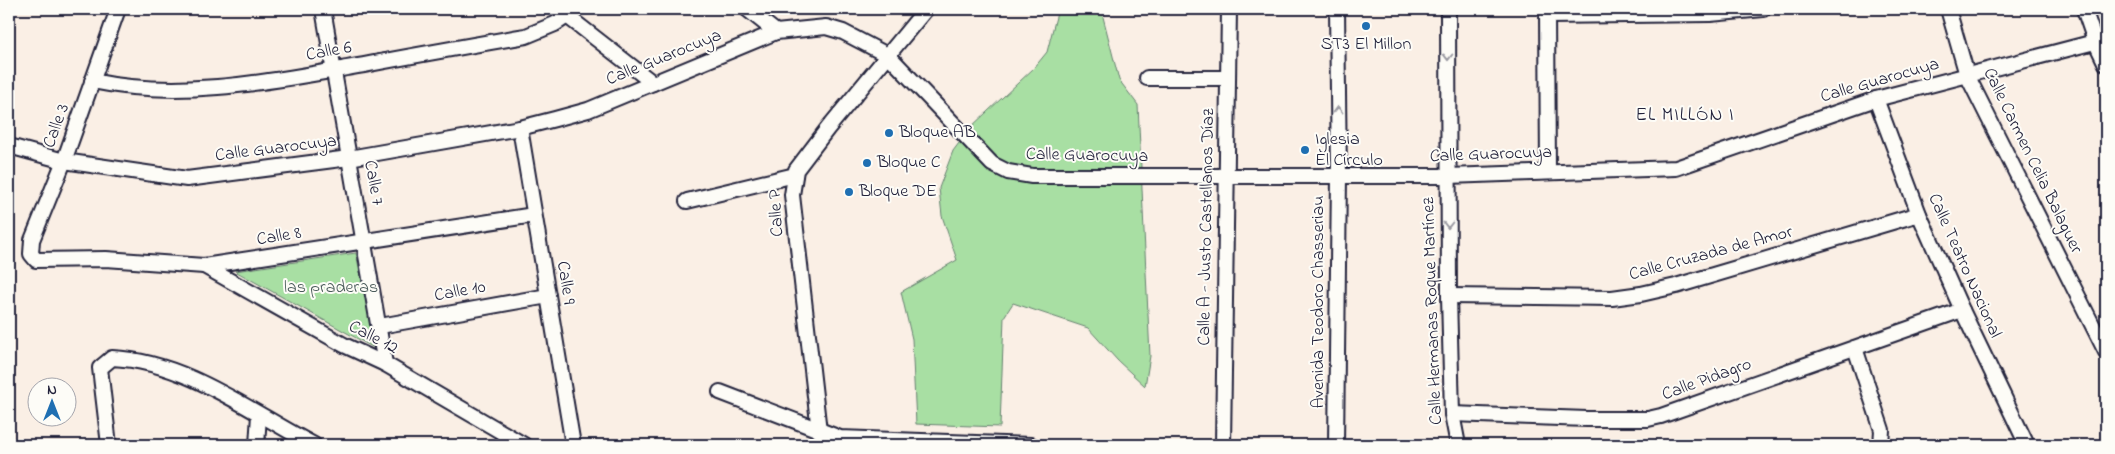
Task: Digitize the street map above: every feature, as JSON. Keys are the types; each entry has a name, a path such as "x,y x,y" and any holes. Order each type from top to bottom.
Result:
{"street":[{"name":"Calle 3","path":"30,254 32,240 64,161 118,9"},
{"name":"Calle 7","path":"322,9 365,241 385,364"},
{"path":"747,9 776,32"},
{"name":"Calle P","path":"819,431 792,195 796,170 926,9"},
{"name":"Calle A - Justo Castellanos Díaz","path":"1223,445 1229,9"},
{"name":"Avenida Teodoro Chasseriau","path":"1336,445 1339,176 1337,9"},
{"name":"Calle Hermanas Roque Martínez","path":"1448,9 1449,296 1452,414 1458,445"},
{"path":"1548,172 1547,13 1710,14 1763,9"},
{"name":"Calle Carmen Celia Balaguer","path":"1948,9 1968,75 2106,352"},
{"path":"2084,9 2101,40 2106,64"},
{"name":"Calle 6","path":"92,81 148,88 186,90 222,87 333,70 526,36 549,27 563,12"},
{"path":"563,12 653,83"},
{"name":"Calle Guarocuya","path":"9,146 64,161 187,179 349,158 520,128 588,110 776,32 826,27 842,32 889,56 992,164 1008,172 1032,176 1448,176 1676,168 1876,99 2101,40"},
{"path":"1148,78 1228,78"},
{"name":"Calle Teatro Nacional","path":"1876,99 1919,214 1962,310 2027,445"},
{"name":"Calle 9","path":"520,128 573,445"},
{"path":"687,201 795,175"},
{"name":"Calle Cruzada de Amor","path":"1449,296 1581,298 1641,294 1676,286 1919,214"},
{"name":"Calle 8","path":"30,254 36,260 106,259 204,266 534,215"},
{"name":"Calle 12","path":"204,266 344,345 385,364 524,445"},
{"name":"Calle 10","path":"380,326 548,296"},
{"name":"Calle Pidagro","path":"1452,414 1536,418 1648,419 1678,411 1962,310"},
{"path":"1855,348 1882,430 1882,444"},
{"path":"109,445 100,368 112,358 144,361 183,374 314,445"},
{"path":"720,392 840,438 1031,445"},
{"path":"257,445 259,415"}],"green space":[{"path":"1058,9 1101,9 1119,80 1138,105 1150,356 1145,386 1118,361 1088,328 1013,303 1004,317 1000,427 916,424 912,339 901,292 957,260 942,216 939,188 953,151 971,127 1034,68 1047,52"},
{"name":"las praderas","path":"356,253 376,349 235,271"}],"place":[{"name":"ST3 El Millon","path":"1366,26"},
{"name":"Bloque AB","path":"889,133"},
{"name":"Iglesia El Círculo","path":"1305,150"},
{"name":"Bloque C","path":"867,163"},
{"name":"Bloque DE","path":"849,192"}],"district":[{"name":"EL MILLÓN I","path":"1685,115"}]}
